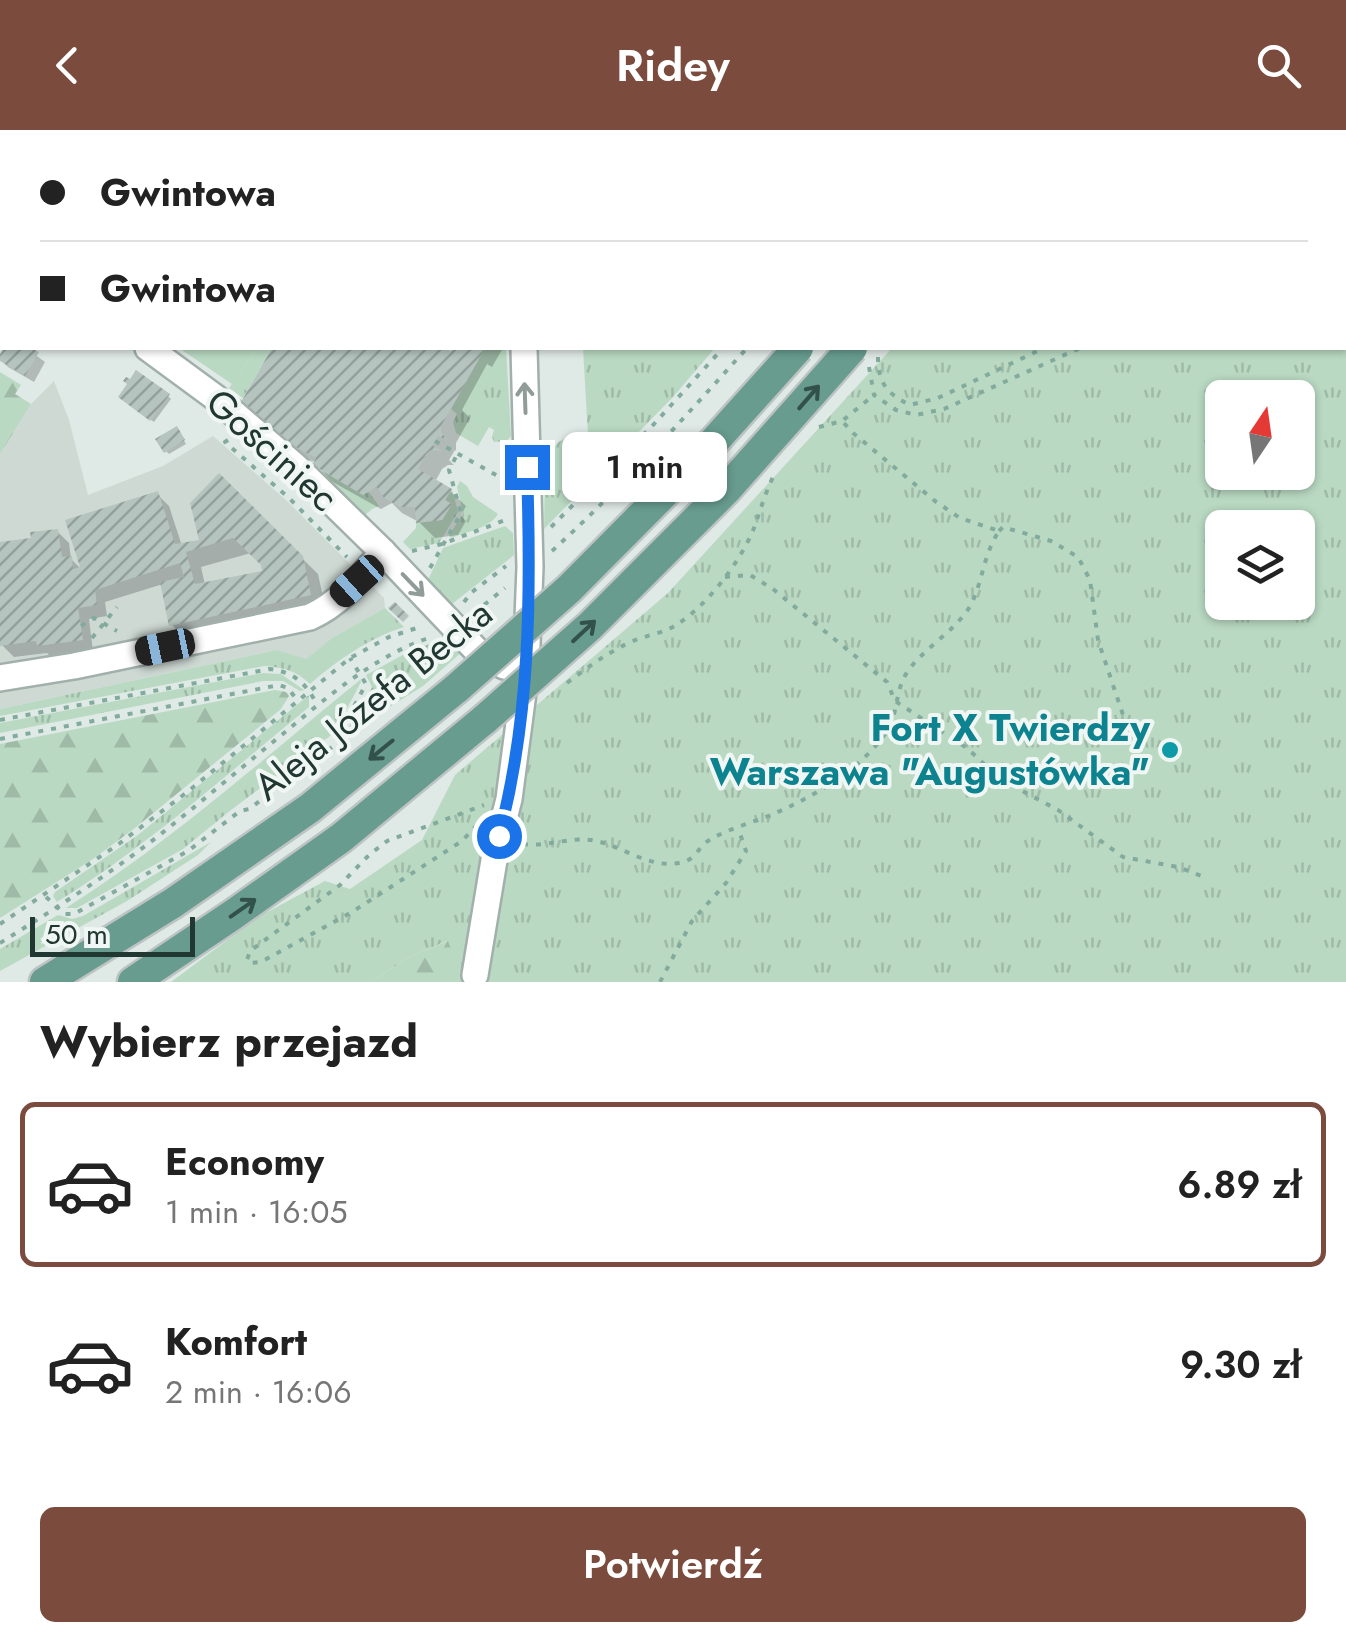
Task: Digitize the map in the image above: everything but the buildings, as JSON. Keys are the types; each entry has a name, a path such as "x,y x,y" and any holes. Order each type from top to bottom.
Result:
{"main road":[{"name":"Aleja Józefa Becka","path":"45,982 173,903 310,808 457,688 569,589 701,456 796,350"},
{"path":"134,982 341,838 485,720 525,677 590,626 861,355"}],"street":[{"name":"Gościniec","path":"151,350 216,398 294,466 479,653 525,677"},
{"path":"475,974 493,835 509,799 539,550 524,350"},
{"path":"0,678 310,617 324,611 383,552"}],"path":[{"path":"539,550 721,350"},
{"path":"464,602 472,592 580,525 746,350"},
{"path":"878,350 880,381 890,394 910,406 938,398 1040,350"},
{"path":"861,355 874,395 896,410 916,414 944,408 1075,350"},
{"path":"814,429 842,421 874,395"},
{"path":"842,421 935,501 960,518 999,531"},
{"path":"235,430 226,442 364,574"},
{"path":"436,440 493,473"},
{"path":"419,591 461,513 449,470 458,453"},
{"path":"560,689 599,658 674,626 698,608 725,577 752,532 780,465"},
{"path":"410,552 513,517"},
{"path":"484,806 387,841 340,885 250,951 248,960 261,962 352,912 462,842 493,835 541,846 592,840 665,863 688,861 708,842 824,788 864,758 887,731 906,674 968,610 988,548 1003,527 1051,541 1078,557 1090,580 1098,640 1113,686 1130,736 1146,762"},
{"path":"725,577 750,576 773,589 886,682 896,702 967,748 1000,779 1058,810 1123,857 1178,867 1204,877"},
{"path":"463,621 518,578"},
{"path":"0,924 116,846 186,793 350,658 433,623"},
{"path":"0,943 152,842 360,673 405,647 443,633"},
{"path":"44,896 65,914 74,914 188,851 332,747 366,684 350,658"},
{"path":"0,720 270,669 290,674 310,690 318,705"},
{"path":"0,739 279,685 288,688 297,700"},
{"path":"660,982 692,922 726,883 746,851 738,828"}],"shaded area":[{"path":"54,381 69,420 88,495 163,466 213,436 287,501 384,598 385,608 332,638 305,660 277,650 0,709 0,454 31,404"}],"green space":[{"path":"182,350 256,350 232,384"},
{"path":"256,350 271,350 243,398 229,388"},
{"path":"484,350 506,350 511,436 507,441 494,442 494,430 489,427 478,446 456,433 453,422 457,414 451,409"},
{"path":"583,350 713,350 544,529 551,455 562,440 588,435"},
{"path":"890,350 1346,350 1346,982 463,982 447,941 411,956 370,982 171,982 258,917 325,881 350,889 422,840 455,775 668,593"},
{"path":"0,372 21,385 15,394 31,404 0,454"},
{"path":"322,471 363,495 368,491 379,506 363,517 319,473"},
{"path":"460,481 473,497 498,514 484,526 451,538 463,513 457,487"},
{"path":"452,489 458,512 439,543 410,549 403,542 416,523 442,520 452,504 445,500"},
{"path":"505,526 513,533 514,555 452,604 428,580 443,548"},
{"path":"385,608 404,627 354,651 310,684 289,671 264,666 0,716 0,709 277,650 306,659 332,638"},
{"path":"447,638 463,651 423,686 347,734 372,687 366,675 412,650"},
{"path":"263,673 281,674 304,690 283,681 263,681 0,733 0,723"},
{"path":"360,680 334,733 183,849 77,908 66,908 180,827"},
{"path":"275,690 289,696 281,709 135,828 0,918 0,744"},
{"path":"309,695 309,707 217,783 123,857 57,902 55,892 138,835"},
{"path":"211,842 198,855 127,901 0,971 0,949 58,915 72,919 83,916"},
{"path":"448,941 463,982 370,982 411,956"}],"place":[{"name":"Fort X Twierdzy Warszawa \"Augustówka\"","path":"1170,750"}],"route":[{"path":"499,836 509,799 526,670 530,567 527,467"}]}
